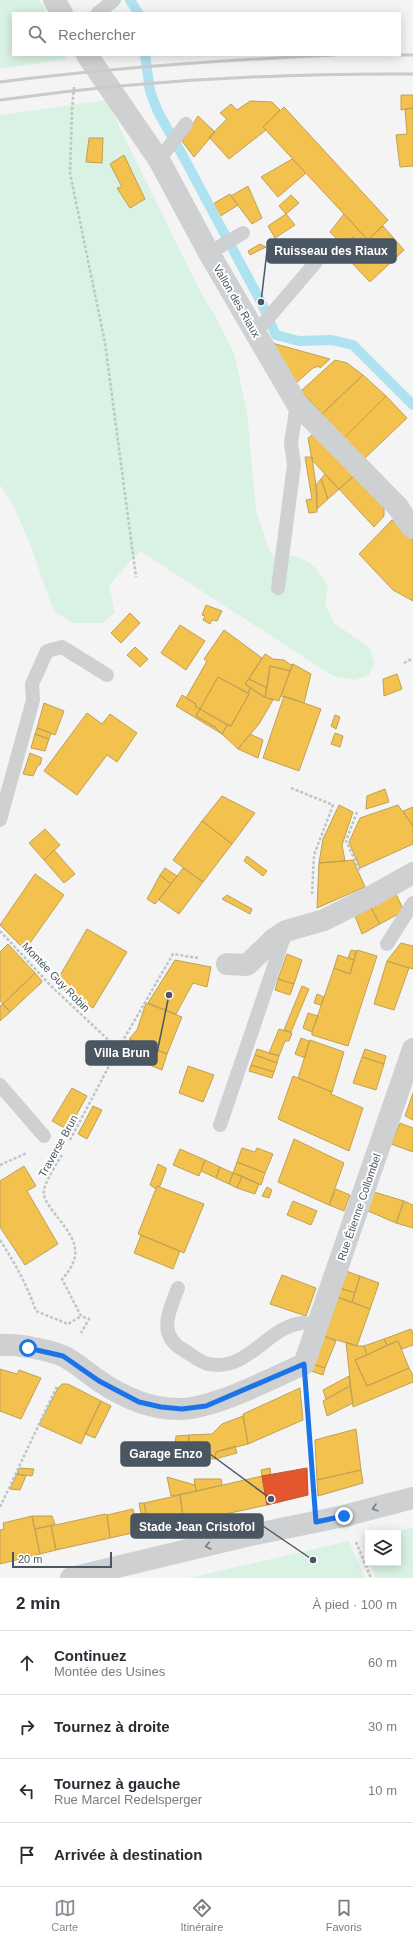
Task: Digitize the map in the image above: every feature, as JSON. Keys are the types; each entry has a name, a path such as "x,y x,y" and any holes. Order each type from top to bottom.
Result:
{"street":[{"path":"54,0 61,12"},
{"name":"Vallon des Riaux","path":"88,56 163,155 259,328 297,404 398,506 406,520 413,528"},
{"path":"226,964 247,965 274,939 286,932 324,920 413,873"},
{"name":"Rue Étienne Collombel","path":"304,1364 413,1049"},
{"path":"2,1346 28,1348 63,1356 99,1381 139,1402 161,1407 182,1409 206,1406 304,1364"},
{"path":"71,1578 246,1536 344,1516 413,1498"}],"lane":[{"path":"163,155 186,124"},
{"path":"216,249 243,233"},
{"path":"259,328 316,262"},
{"path":"278,588 294,465 291,443 297,404"},
{"path":"0,820 33,700 32,684 47,651 62,647 107,675"},
{"path":"387,944 413,903"},
{"path":"220,1125 286,932"},
{"path":"0,1085 44,1136"},
{"path":"178,1288 166,1319 168,1335 175,1346 208,1364 224,1365 243,1359 282,1330 303,1322 317,1327"}],"path":[{"path":"74,86 70,173 105,343 136,577"},
{"path":"404,663 413,658"},
{"path":"291,788 333,805 314,855 310,925"},
{"path":"357,812 346,842 372,896"},
{"name":"Montée Guy Robin","path":"0,931 51,986 118,1049"},
{"name":"Traverse Brun","path":"68,1144 96,1094 118,1049 173,954"},
{"name":"Traverse Brun","path":"64,1150 43,1189 45,1201 70,1233 76,1248 75,1260 72,1269 62,1279 81,1316 89,1319 80,1335"},
{"path":"0,1166 30,1152"},
{"path":"0,1240 29,1289 36,1311 68,1324 81,1316"},
{"path":"304,1364 316,1522"},
{"path":"0,1507 56,1388 61,1382 66,1381 99,1381"},
{"path":"344,1516 372,1578"}],"green space":[{"path":"0,0 39,0 46,12 12,12 12,56 65,56 66,59 0,69"},
{"path":"106,100 202,295 216,317 234,353 247,412 256,510 269,550 280,562 291,555 309,563 320,574 328,585 325,604 334,623 370,648 374,663 369,675 355,680 333,676 140,551 109,585 115,613 102,623 72,623 53,610 31,546 15,509 0,485 0,115"},
{"path":"413,1528 413,1578 376,1578 371,1566 401,1566 401,1530"},
{"path":"349,1541 365,1578 189,1578"}],"building: Logements":[{"path":"401,95 413,95 413,108 401,110"},
{"path":"250,101 272,102 280,110 263,127 266,130 229,159 209,137 227,119 220,113 231,104 237,110"},
{"path":"284,107 388,220 368,240 263,127"},
{"path":"413,108 413,166 400,167 396,135 407,134 405,109"},
{"path":"198,116 215,132 194,157 182,141"},
{"path":"89,138 103,138 102,163 86,162"},
{"path":"124,155 145,199 130,208 117,188 122,187 110,164"},
{"path":"292,159 306,173 278,197 261,177"},
{"path":"248,186 262,218 252,224 231,196"},
{"path":"230,194 238,205 219,217 211,205"},
{"path":"291,195 299,203 286,214 279,206"},
{"path":"286,214 295,225 275,238 268,226"},
{"path":"344,214 368,240 383,226 404,250 370,282 349,260 347,255 349,250 358,242 353,237 343,245 330,232"},
{"path":"353,237 358,242 349,250 343,245"},
{"path":"260,244 266,247 250,255 248,251"},
{"path":"272,343 330,359 320,368 319,366 313,368 296,383"},
{"path":"335,360 347,363 363,375 322,414 301,391"},
{"path":"363,375 386,396 343,439 322,414"},
{"path":"386,396 407,418 363,460 343,439"},
{"path":"316,432 356,474 339,489 312,460 308,438"},
{"path":"305,457 312,457 317,493 317,512 309,513 306,500 312,499"},
{"path":"325,474 339,489 328,499 321,479"},
{"path":"356,474 384,503 384,516 374,527 339,489"},
{"path":"321,479 328,499 317,509 316,485"},
{"path":"392,520 413,540 413,601 393,590 359,554"},
{"path":"206,605 222,611 217,621 212,620 210,624 203,620 205,616 202,615"},
{"path":"130,613 140,623 121,643 111,633"},
{"path":"180,625 205,641 186,670 161,653"},
{"path":"224,630 262,658 245,684 250,688 248,693 218,677 200,709 195,706 196,704 186,698 207,661 204,659"},
{"path":"135,647 148,659 140,667 127,655"},
{"path":"265,654 273,659 284,660 291,665 293,664 290,671 270,666 267,688 249,679"},
{"path":"293,664 311,674 304,703 281,696"},
{"path":"270,666 290,671 279,701 265,697"},
{"path":"397,674 402,689 384,696 383,679"},
{"path":"218,677 249,694 231,726 200,709"},
{"path":"249,679 267,688 265,697 245,684"},
{"path":"250,688 262,696 273,700 259,724 238,749 222,734 227,725 231,726 249,694"},
{"path":"182,695 196,704 195,706 200,709 196,716 215,727 222,734 176,706"},
{"path":"284,696 321,709 299,771 263,758"},
{"path":"44,703 64,711 55,735 37,728"},
{"path":"200,709 227,725 222,734 215,727 196,716"},
{"path":"87,713 102,724 110,714 137,733 117,762 107,755 77,795 44,771"},
{"path":"335,715 340,717 336,729 331,726"},
{"path":"37,728 51,733 49,739 35,734"},
{"path":"335,733 343,736 340,747 331,744"},
{"path":"35,734 49,739 45,751 31,748"},
{"path":"250,734 263,740 258,758 238,749"},
{"path":"30,753 42,758 40,765 38,765 33,776 23,774"},
{"path":"385,789 389,802 366,809 367,796"},
{"path":"222,796 255,813 232,844 202,821"},
{"path":"339,805 353,812 342,845 345,861 319,863 323,839"},
{"path":"398,805 413,826 413,844 360,868 349,842 360,818"},
{"path":"413,807 413,826 403,811"},
{"path":"202,821 232,844 203,882 173,860"},
{"path":"45,829 60,845 44,860 29,843"},
{"path":"54,850 75,874 64,883 44,860"},
{"path":"247,856 267,871 263,876 244,861"},
{"path":"353,860 365,887 317,908 319,863"},
{"path":"165,868 177,876 171,884 160,875"},
{"path":"183,868 203,882 179,914 159,900"},
{"path":"35,874 64,895 25,950 0,925"},
{"path":"160,875 171,884 155,904 147,899"},
{"path":"396,894 404,911 380,924 371,908"},
{"path":"227,895 252,909 250,914 222,899"},
{"path":"371,908 380,924 362,934 355,916"},
{"path":"87,929 127,952 93,1008 55,984"},
{"path":"401,943 413,946 413,969 387,961"},
{"path":"8,944 35,973 3,1004 0,1001 0,952"},
{"path":"351,950 356,951 354,960 348,958"},
{"path":"357,950 377,956 348,1046 312,1035 312,1032 334,968 350,974"},
{"path":"287,954 302,960 294,984 278,979"},
{"path":"338,955 354,960 350,974 334,968"},
{"path":"175,960 211,967 207,987 193,983 176,1014 148,1003"},
{"path":"387,961 409,968 394,1010 374,1004"},
{"path":"35,973 42,981 41,983 10,1012 3,1004"},
{"path":"278,979 294,984 290,995 275,990"},
{"path":"302,986 309,989 291,1032 284,1030"},
{"path":"317,994 324,997 321,1005 314,1003"},
{"path":"146,1003 182,1017 167,1054 129,1039 137,1030"},
{"path":"3,1004 10,1012 0,1021 0,1006"},
{"path":"308,1013 318,1016 312,1032 303,1028"},
{"path":"279,1029 292,1033 289,1041 285,1041 279,1056 269,1053"},
{"path":"301,1038 309,1041 305,1058 295,1054"},
{"path":"131,1040 167,1054 162,1070 125,1055"},
{"path":"310,1040 344,1052 332,1092 298,1078"},
{"path":"257,1049 279,1056 277,1063 255,1055"},
{"path":"365,1049 386,1056 384,1064 362,1057"},
{"path":"255,1055 277,1063 274,1072 251,1065"},
{"path":"362,1057 384,1064 376,1090 353,1083"},
{"path":"251,1065 274,1072 272,1078 249,1071"},
{"path":"188,1066 214,1075 203,1102 179,1093"},
{"path":"293,1076 332,1092 331,1094 363,1108 349,1151 278,1119"},
{"path":"72,1088 87,1096 68,1130 52,1121"},
{"path":"413,1093 413,1120 405,1116"},
{"path":"93,1106 102,1110 87,1139 78,1134"},
{"path":"400,1123 413,1128 413,1152 391,1144"},
{"path":"294,1139 344,1163 329,1205 278,1182"},
{"path":"242,1148 255,1152 257,1148 273,1154 265,1173 237,1162"},
{"path":"180,1149 205,1160 199,1176 173,1165"},
{"path":"205,1160 220,1167 216,1178 201,1171"},
{"path":"237,1162 265,1173 261,1185 233,1173"},
{"path":"158,1164 166,1168 166,1170 160,1186 157,1186 156,1189 150,1185"},
{"path":"24,1166 36,1186 27,1191 58,1244 25,1265 0,1227 0,1181"},
{"path":"220,1167 233,1173 229,1184 216,1178"},
{"path":"233,1173 242,1176 237,1188 229,1184"},
{"path":"242,1176 259,1184 255,1194 237,1188"},
{"path":"157,1186 204,1204 184,1253 138,1234"},
{"path":"267,1187 272,1190 269,1198 262,1196"},
{"path":"336,1189 350,1195 344,1211 329,1205"},
{"path":"374,1192 404,1201 396,1223 368,1211"},
{"path":"293,1201 317,1211 311,1225 287,1215"},
{"path":"404,1201 413,1205 413,1228 396,1223"},
{"path":"141,1235 180,1251 173,1269 134,1253"},
{"path":"346,1271 360,1276 355,1293 340,1288"},
{"path":"282,1275 316,1288 306,1316 270,1304"},
{"path":"360,1276 379,1283 370,1309 352,1302"},
{"path":"340,1288 355,1293 352,1302 337,1297"},
{"path":"337,1297 370,1309 357,1346 323,1336"},
{"path":"411,1329 413,1333 413,1345 402,1349 398,1341 387,1345 384,1339"},
{"path":"323,1336 336,1341 325,1368 312,1364"},
{"path":"384,1339 387,1345 367,1355 364,1346"},
{"path":"398,1341 409,1368 367,1386 355,1360"},
{"path":"346,1342 357,1346 364,1346 367,1355 355,1360 367,1386 409,1368 413,1375 413,1382 353,1407"},
{"path":"312,1364 325,1368 323,1375 311,1371"},
{"path":"0,1369 17,1374 19,1370 41,1378 21,1419 0,1411"},
{"path":"349,1376 350,1386 326,1399 323,1390"},
{"path":"62,1384 68,1384 101,1401 81,1444 39,1425 58,1388"},
{"path":"350,1386 353,1403 327,1416 323,1401"},
{"path":"300,1388 303,1420 248,1444 243,1414"},
{"path":"101,1401 111,1406 95,1438 85,1434"},
{"path":"243,1416 248,1444 216,1452 215,1459 188,1456 189,1435 212,1434 222,1424"},
{"path":"356,1429 361,1470 317,1480 315,1440"},
{"path":"189,1435 188,1456 174,1455 176,1436"},
{"path":"235,1446 237,1453 215,1459 216,1452"},
{"path":"19,1468 34,1469 32,1476 17,1474"},
{"path":"270,1468 271,1475 262,1476 261,1470"},
{"path":"361,1470 363,1483 318,1496 317,1480"},
{"path":"17,1474 26,1476 20,1490 10,1489"},
{"path":"262,1476 267,1505 184,1523 180,1495"},
{"path":"167,1477 195,1485 196,1491 171,1496"},
{"path":"194,1479 221,1479 222,1485 196,1491"},
{"path":"180,1495 184,1523 149,1530 144,1503"},
{"path":"139,1503 144,1503 146,1514 141,1514"},
{"path":"133,1509 137,1532 110,1538 107,1515"},
{"path":"105,1514 107,1515 110,1538 56,1550 51,1526"},
{"path":"146,1514 149,1530 137,1532 135,1515"},
{"path":"32,1516 52,1516 55,1524 35,1529"},
{"path":"32,1516 40,1554 0,1564 0,1530 4,1529 3,1523"},
{"path":"51,1526 56,1550 40,1554 35,1529"}],"building: Commerces":[{"path":"307,1468 308,1495 267,1505 262,1476"}],"waterway":[{"path":"130,0 137,12"},
{"path":"145,56 150,91 158,112 261,302 276,335 299,341 332,340 353,345 413,405"}],"railway":[{"path":"401,55 413,55"},
{"path":"0,82 167,65 314,56"},
{"path":"0,100 51,93 154,83 309,75 413,74"}],"place":[{"name":"Ruisseau des Riaux","path":"261,302"},
{"name":"Villa Brun","path":"169,995"},
{"name":"Garage Enzo","path":"271,1499"},
{"name":"Stade Jean Cristofol","path":"313,1560"}],"route":[{"path":"28,1348 63,1356 99,1381 139,1402 161,1407 182,1409 206,1406 304,1364 316,1522 344,1516"}]}
